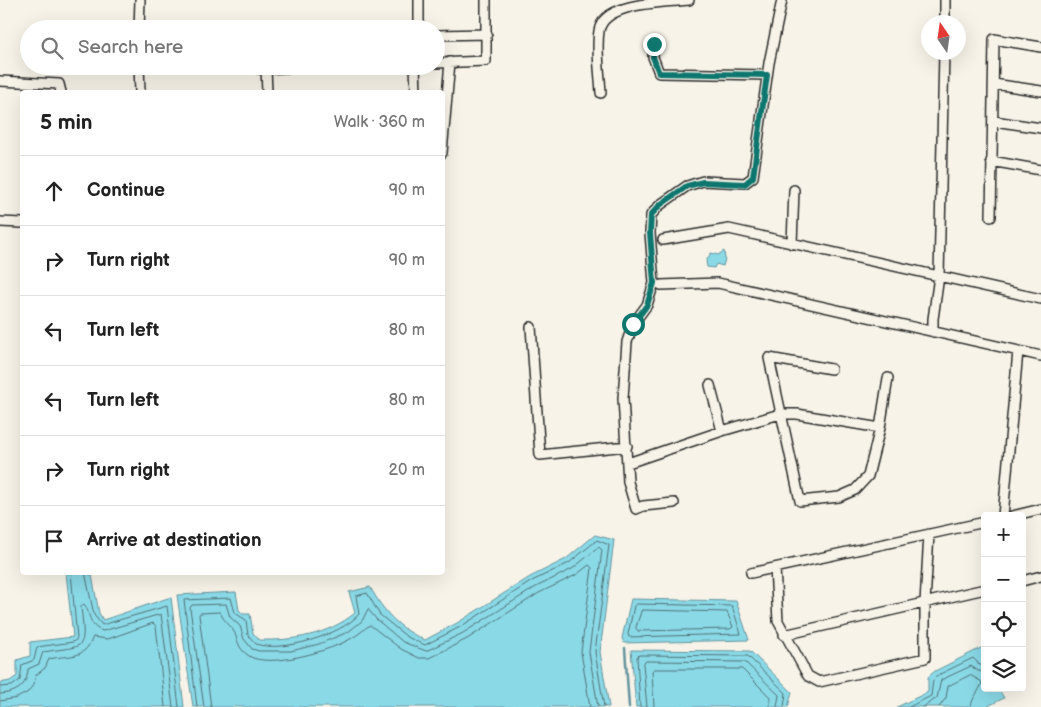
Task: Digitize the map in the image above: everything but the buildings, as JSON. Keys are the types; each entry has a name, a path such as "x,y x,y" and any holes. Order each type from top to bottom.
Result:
{"street":[{"path":"139,20 140,0"},
{"path":"419,0 419,20"},
{"path":"445,62 486,61 486,0"},
{"path":"601,93 599,30 604,18 612,13 648,2 689,0"},
{"path":"674,503 643,506 636,509 628,482 623,398 627,342 633,324 647,305 654,283 650,233 651,215 660,205 687,186 703,182 745,184 753,177 767,75 782,0"},
{"path":"944,15 945,0"},
{"path":"445,35 487,34"},
{"path":"991,217 994,39 1041,47"},
{"path":"654,44 653,57 659,73 767,75"},
{"path":"934,332 933,319 939,276 944,60"},
{"path":"445,119 450,62"},
{"path":"139,75 140,90"},
{"path":"266,75 267,90"},
{"path":"415,75 416,90"},
{"path":"0,82 59,84 60,90"},
{"path":"994,84 1041,91"},
{"path":"994,122 1041,128"},
{"path":"991,162 1041,170"},
{"path":"792,244 794,190"},
{"path":"0,222 20,223"},
{"path":"663,240 729,228 792,244 1041,299"},
{"path":"661,285 718,283 1041,356"},
{"path":"531,327 540,455 627,446"},
{"path":"1003,512 1018,351"},
{"path":"831,369 769,358 800,501 838,497 855,490 868,476 880,428 888,378"},
{"path":"710,385 722,431"},
{"path":"628,463 722,431 780,414 797,414 880,428"},
{"path":"1026,513 1041,509"},
{"path":"751,573 981,523"},
{"path":"775,568 778,620 784,635 808,676 819,682 838,678 925,658 925,603 929,534"},
{"path":"1026,580 1041,576"},
{"path":"784,635 981,590"}],"water":[{"path":"724,251 725,259 723,266 716,264 714,268 707,267 706,261 711,253 718,255"},
{"path":"595,535 614,540 600,652 609,707 193,707 177,595 236,592 239,610 243,614 250,614 253,633 259,640 272,640 310,635 345,621 355,613 349,592 370,587 386,612 399,625 425,640 457,623 530,577 566,559"},
{"path":"66,575 92,575 99,613 103,620 171,597 184,707 0,707 0,683 10,681 17,676 17,660 30,656 30,642 73,637"},
{"path":"631,599 736,601 749,640 624,643 622,638"},
{"path":"981,648 981,692 1000,692 1004,698 986,707 897,707 928,692 928,677 935,671"},
{"path":"631,650 750,651 792,692 788,707 636,707"}],"waterway":[{"path":"625,648 629,707"}],"route":[{"path":"633,324 647,305 654,283 650,233 651,215 660,205 687,186 703,182 745,184 753,177 767,75 659,73 653,57 654,44"}]}
